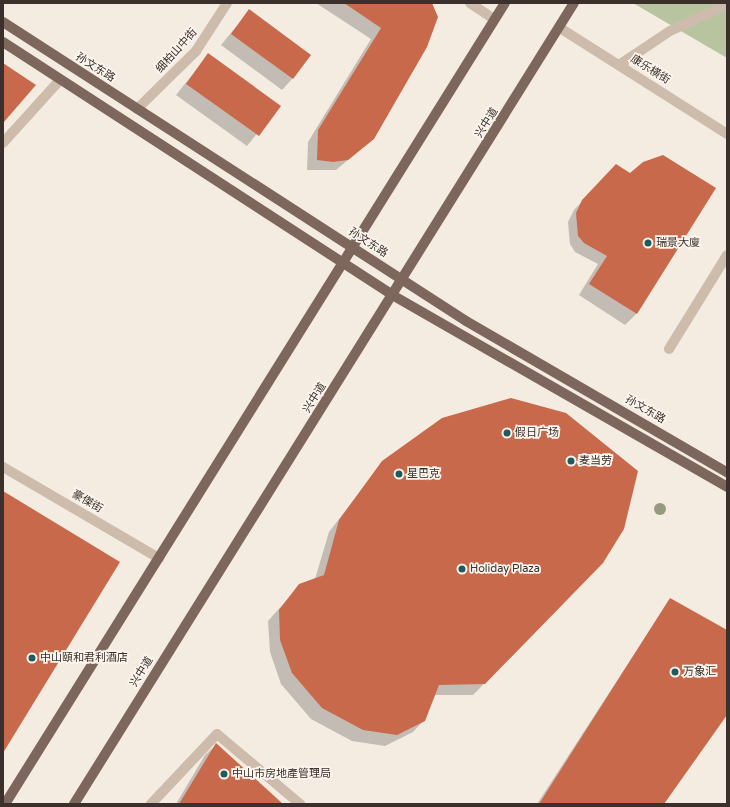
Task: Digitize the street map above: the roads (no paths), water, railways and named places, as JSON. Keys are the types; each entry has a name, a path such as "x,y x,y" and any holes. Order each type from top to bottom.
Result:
{"main road":[{"path":"6,804 350,246 505,3"},
{"name":"兴中道","path":"74,804 394,296 574,3"},
{"name":"孙文东路","path":"3,22 466,321 727,472"},
{"path":"3,42 394,296 727,487"}],"street":[{"name":"细柏山中街","path":"137,109 196,51 227,3"},
{"path":"470,3 494,19"},
{"path":"619,65 670,31 727,5"},
{"name":"康乐横街","path":"560,28 727,134"},
{"path":"3,142 60,80"},
{"path":"669,349 727,254"},
{"name":"豪傑街","path":"3,467 159,558"},
{"path":"151,804 217,734 300,804"}],"place":[{"name":"瑞景大廈","path":"648,243"},
{"name":"假日广场","path":"507,433"},
{"name":"麦当劳","path":"571,461"},
{"name":"星巴克","path":"399,474"},
{"name":"Holiday Plaza","path":"462,569"},
{"name":"中山頤和君利酒店","path":"32,658"},
{"name":"万象汇","path":"675,672"},
{"name":"中山市房地產管理局","path":"224,774"}]}
